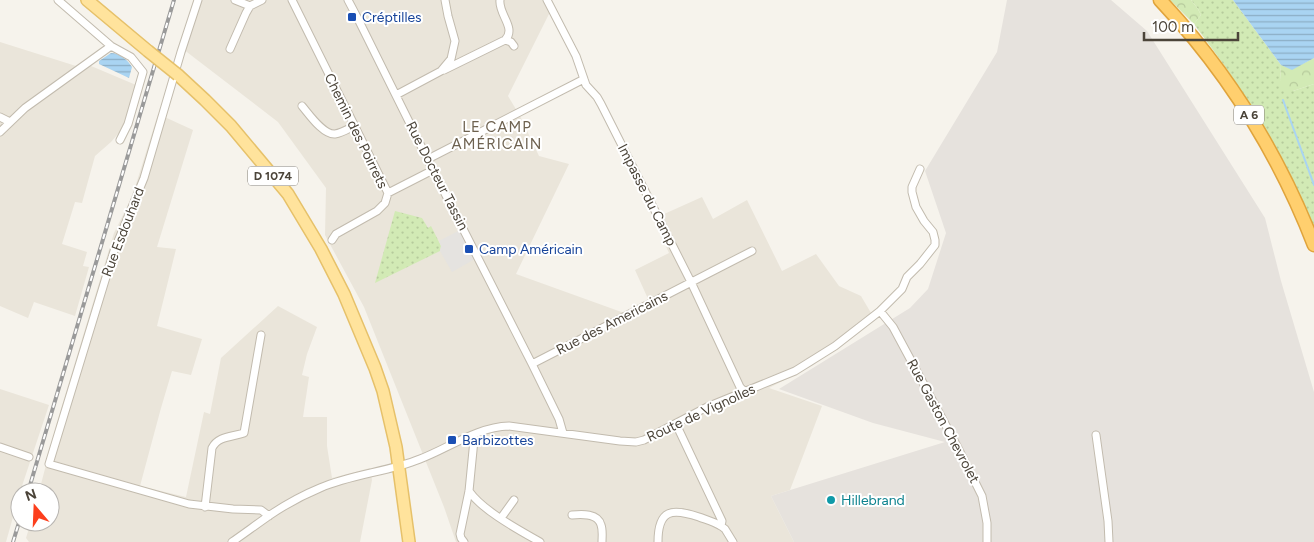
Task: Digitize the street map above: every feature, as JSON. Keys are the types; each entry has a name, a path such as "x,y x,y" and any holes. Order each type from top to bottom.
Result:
{"highway":[{"name":"A 6","path":"1160,0 1206,52 1234,91 1285,179 1314,245"}],"main road":[{"name":"D 1074","path":"87,0 178,75 231,126 288,194 321,249 344,294 376,368 383,391 390,420 409,542"},
{"name":"D 1074","path":"396,467 402,542"}],"street":[{"path":"58,0 111,46 130,57 142,72 128,124 120,140"},
{"name":"Rue Esdouhard","path":"198,0 144,178 114,251 49,464 156,496 205,507"},
{"path":"235,0 250,6"},
{"path":"230,50 250,6 262,0"},
{"name":"Chemin des Poirrets","path":"292,0 388,193 385,203 377,211 336,234 332,240"},
{"name":"Rue Docteur Tassin","path":"348,0 532,364 559,419 563,433"},
{"path":"441,71 451,59 454,41 445,0"},
{"path":"396,95 505,40 509,36 510,30 500,8 500,0"},
{"name":"Impasse du Camp","path":"547,0 576,56 586,86 601,104 691,282 740,387 745,392"},
{"path":"505,40 511,42 514,46"},
{"path":"0,132 25,108 111,46"},
{"path":"428,159 584,80"},
{"path":"302,106 326,132 340,133 354,126"},
{"path":"0,117 10,122"},
{"name":"Route de Vignolles","path":"232,542 269,516 320,488 421,459 493,427 509,426 636,442 644,440 707,407 784,376 805,365 853,334 878,313 902,289 907,277 935,245 933,232 916,207 912,192 912,187 920,169"},
{"path":"388,193 433,170"},
{"name":"Rue des Americains","path":"532,364 752,251"},
{"name":"Rue Gaston Chevrolet","path":"878,313 893,327 982,496 987,524 987,542"},
{"path":"261,335 244,433 214,443 205,507 261,510 269,516"},
{"path":"676,424 722,521 721,526"},
{"path":"464,542 460,534 469,491 474,440 472,435"},
{"path":"1096,435 1107,512 1109,542"},
{"path":"0,447 29,457"},
{"path":"469,491 479,502 501,518 540,542"},
{"path":"501,518 514,500"},
{"path":"658,542 661,522 666,515 675,512 686,513 721,526 731,539"},
{"path":"572,516 580,514 595,517 601,523 602,542"}],"shaded area":[{"path":"195,0 550,0 553,6 508,96 539,156 569,164 516,274 627,314 649,301 635,270 669,253 653,219 702,197 713,219 747,200 782,271 816,254 839,286 861,296 871,313 856,324 860,332 812,366 769,388 822,406 790,490 771,496 794,542 456,542 444,507 364,307 325,235 326,188 278,122 179,46"},
{"path":"1007,0 1111,0 1147,31 1265,218 1281,281 1314,392 1314,542 794,542 771,496 945,442 873,423 779,389 910,308 928,289 946,233 925,171 997,52"},
{"path":"0,42 76,66 84,63 136,85 123,128 95,156 82,203 75,202 62,244 87,252 83,266 89,267 75,316 34,302 28,318 0,306"},
{"path":"158,114 193,130 157,247 176,249 157,326 202,339 191,375 172,371 140,486 186,497 204,412 210,414 221,358 278,306 317,327 302,375 309,377 303,417 327,417 327,446 332,478 370,468 372,480 360,542 29,542 26,538 28,532 60,532 60,482 42,482 57,422 114,233 132,197"},
{"path":"460,230 475,259 452,272 440,251 439,241"},
{"path":"0,389 49,405 23,482 10,482 10,528 6,542 0,542"}],"green space":[{"path":"1170,0 1191,0 1201,15 1194,24"},
{"path":"1191,0 1233,0 1281,65 1280,80 1293,91 1314,84 1314,228 1289,173 1260,120 1228,70 1194,24 1201,15"},
{"path":"1314,58 1314,84 1293,91 1283,91 1280,80 1281,65 1292,69"},
{"path":"395,211 422,218 428,228 431,226 441,246 440,251 375,283"}],"water":[{"path":"1233,0 1314,0 1314,58 1292,70 1281,65"},
{"path":"111,53 126,59 130,64 132,67 129,78 99,64 99,61"}],"waterway":[{"path":"1283,100 1314,185"}],"railway":[{"path":"31,482 174,0"},
{"path":"13,542 16,532"}],"place":[{"name":"Créptilles","path":"352,17"},
{"name":"Camp Américain","path":"469,249"},
{"name":"Barbizottes","path":"452,440"},
{"name":"Hillebrand","path":"831,500"}],"district":[{"name":"LE CAMP AMÉRICAIN","path":"497,136"}]}
